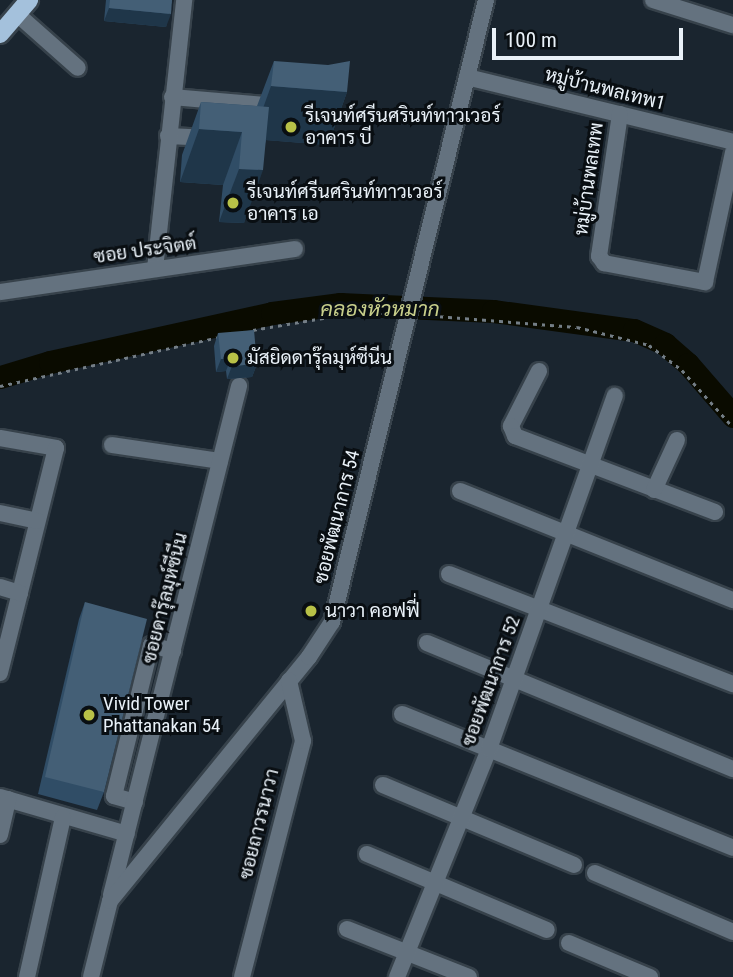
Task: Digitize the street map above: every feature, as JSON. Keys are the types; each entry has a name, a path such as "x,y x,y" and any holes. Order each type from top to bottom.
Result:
{"main road":[{"path":"0,34 29,0"}],"street":[{"path":"155,269 184,0"},
{"name":"ซอยพัฒนาการ 54","path":"91,977 110,901 289,681 332,622 411,316 413,290 486,0"},
{"path":"653,0 733,25"},
{"path":"17,14 78,68"},
{"name":"หมู่บ้านพลเทพ1","path":"467,77 733,142"},
{"path":"172,97 296,107"},
{"path":"168,136 219,138 235,128 242,103"},
{"name":"หมู่บ้านพลเทพ","path":"620,114 599,256 604,263 705,282 733,152"},
{"name":"ซอย ประจิตต์","path":"0,292 295,249"},
{"path":"539,371 512,432 589,465 715,512"},
{"name":"ซอยดารุ๊ลมุห์ซีนีน","path":"110,901 239,386"},
{"name":"ซอยพัฒนาการ 52","path":"397,977 489,749 564,530 615,396"},
{"path":"0,438 56,449 1,662"},
{"path":"654,490 677,440"},
{"path":"112,445 220,461"},
{"path":"460,491 732,598"},
{"path":"0,513 37,522"},
{"path":"449,573 733,684"},
{"path":"0,587 20,593"},
{"path":"428,643 733,769"},
{"path":"135,802 114,796 151,645 173,651"},
{"name":"ซอยถาวรนาวา","path":"242,977 303,741 289,681"},
{"path":"402,713 733,848"},
{"path":"383,785 574,865"},
{"path":"0,835 4,798 127,834"},
{"path":"27,977 63,817"},
{"path":"367,854 547,930"},
{"path":"595,873 733,932"},
{"path":"347,929 469,977"},
{"path":"569,943 650,977"}],"path":[{"path":"251,331 347,314 577,327 649,345 682,370 733,427"},
{"path":"0,386 226,335"}],"building":[{"path":"110,0 172,0 171,14 109,8"},
{"path":"274,61 328,65 350,61 347,92 271,86"},
{"path":"201,102 269,107 263,170 239,169 242,132 199,129"},
{"path":"254,330 257,364 232,366 231,358 221,359 218,333"},
{"name":"Vivid Tower Phattanakan 54","path":"85,602 147,619 104,792 45,777"}],"waterway":[{"name":"คลองหัวหมาก","path":"0,377 50,362 272,313 340,304 493,311 634,330 665,344 688,364 733,416"}],"place":[{"name":"รีเจนท์ศรีนศรินท์ทาวเวอร์ อาคาร บี","path":"291,127"},
{"name":"รีเจนท์ศรีนศรินท์ทาวเวอร์ อาคาร เอ","path":"233,203"},
{"name":"มัสยิดดารุ๊ลมุห์ซีนีน","path":"233,358"},
{"name":"นาวา คอฟฟี่","path":"311,611"},
{"name":"Vivid Tower Phattanakan 54","path":"89,715"}]}
